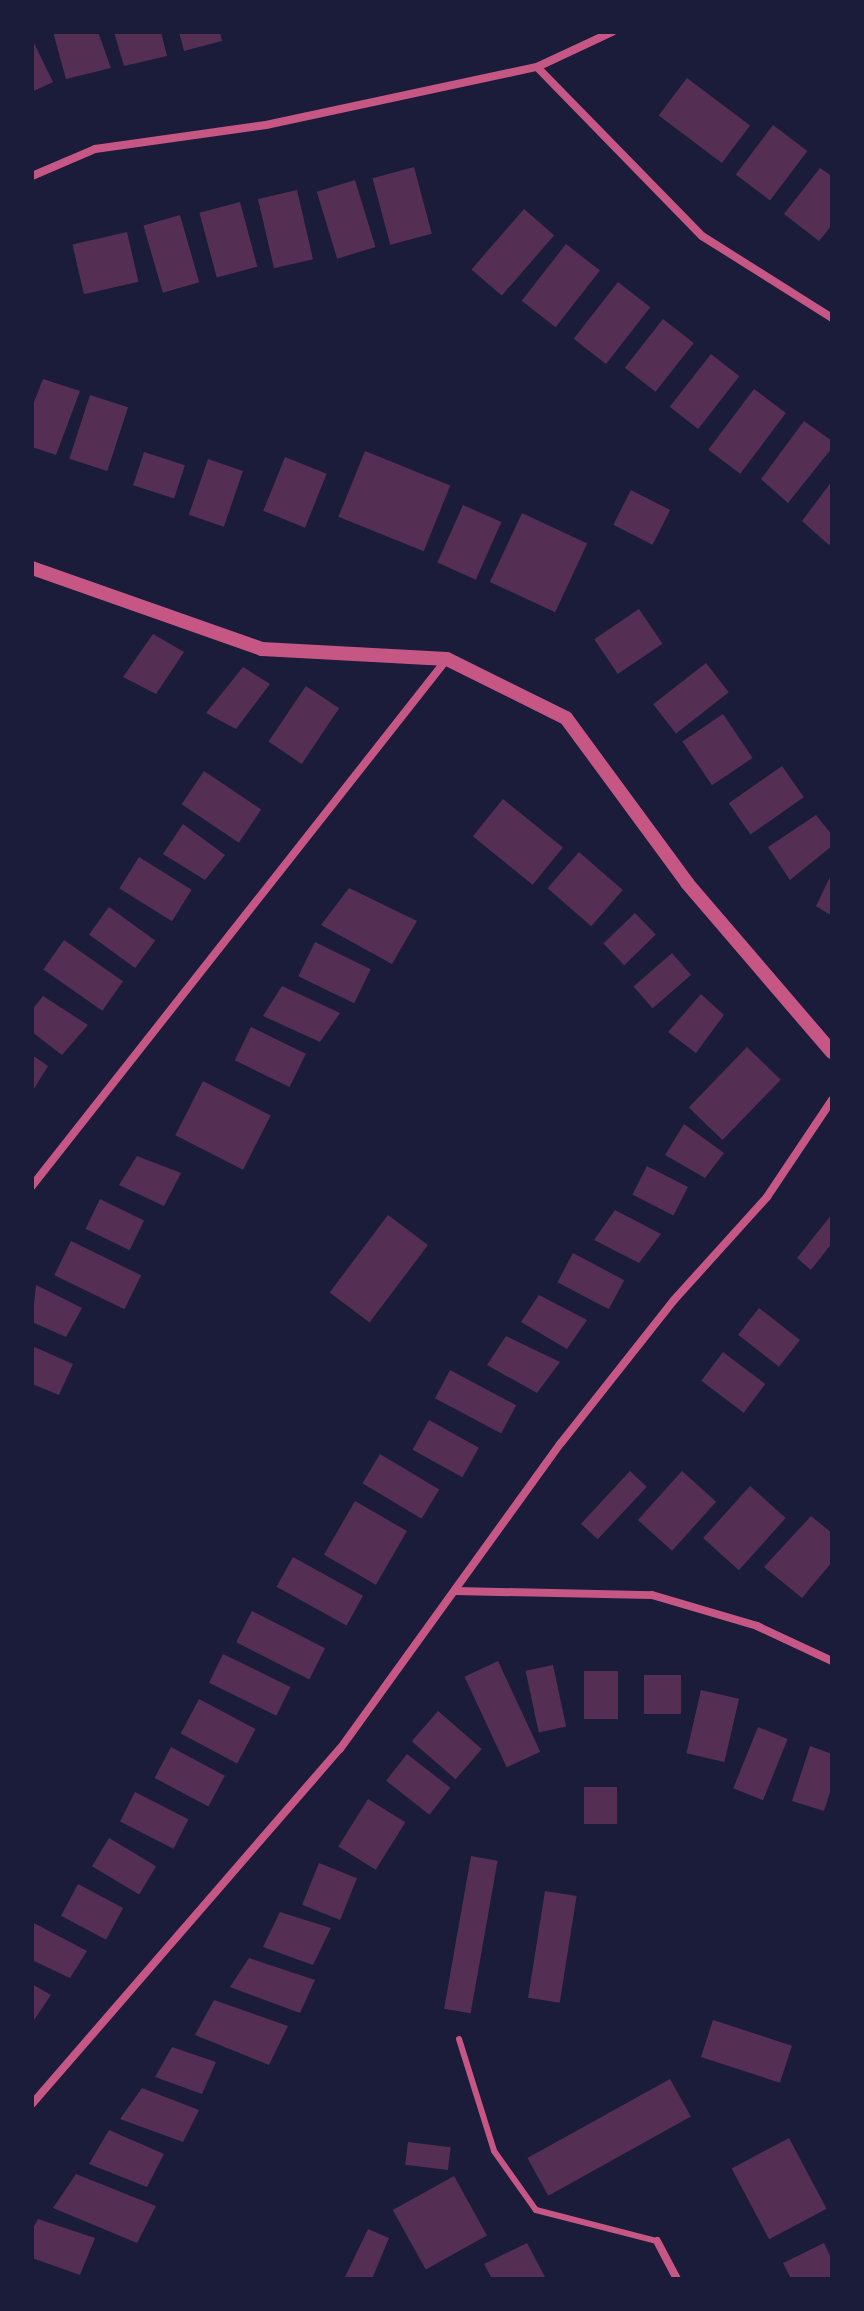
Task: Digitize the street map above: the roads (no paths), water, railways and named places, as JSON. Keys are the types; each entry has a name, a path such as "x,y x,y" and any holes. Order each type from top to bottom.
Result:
{"street":[{"path":"32,176 95,149 266,125 537,67 612,32"},
{"path":"537,67 702,236 832,318"},
{"path":"32,568 262,649 447,659 566,718 687,883 832,1052"},
{"path":"32,1186 447,659"},
{"path":"32,2104 340,1749 561,1443 674,1300 767,1197 832,1100"},
{"path":"455,1591 652,1595 757,1626 832,1661"},
{"path":"657,2241 677,2279"}],"lane":[{"path":"459,2039 494,2151 536,2210 657,2241"}]}
